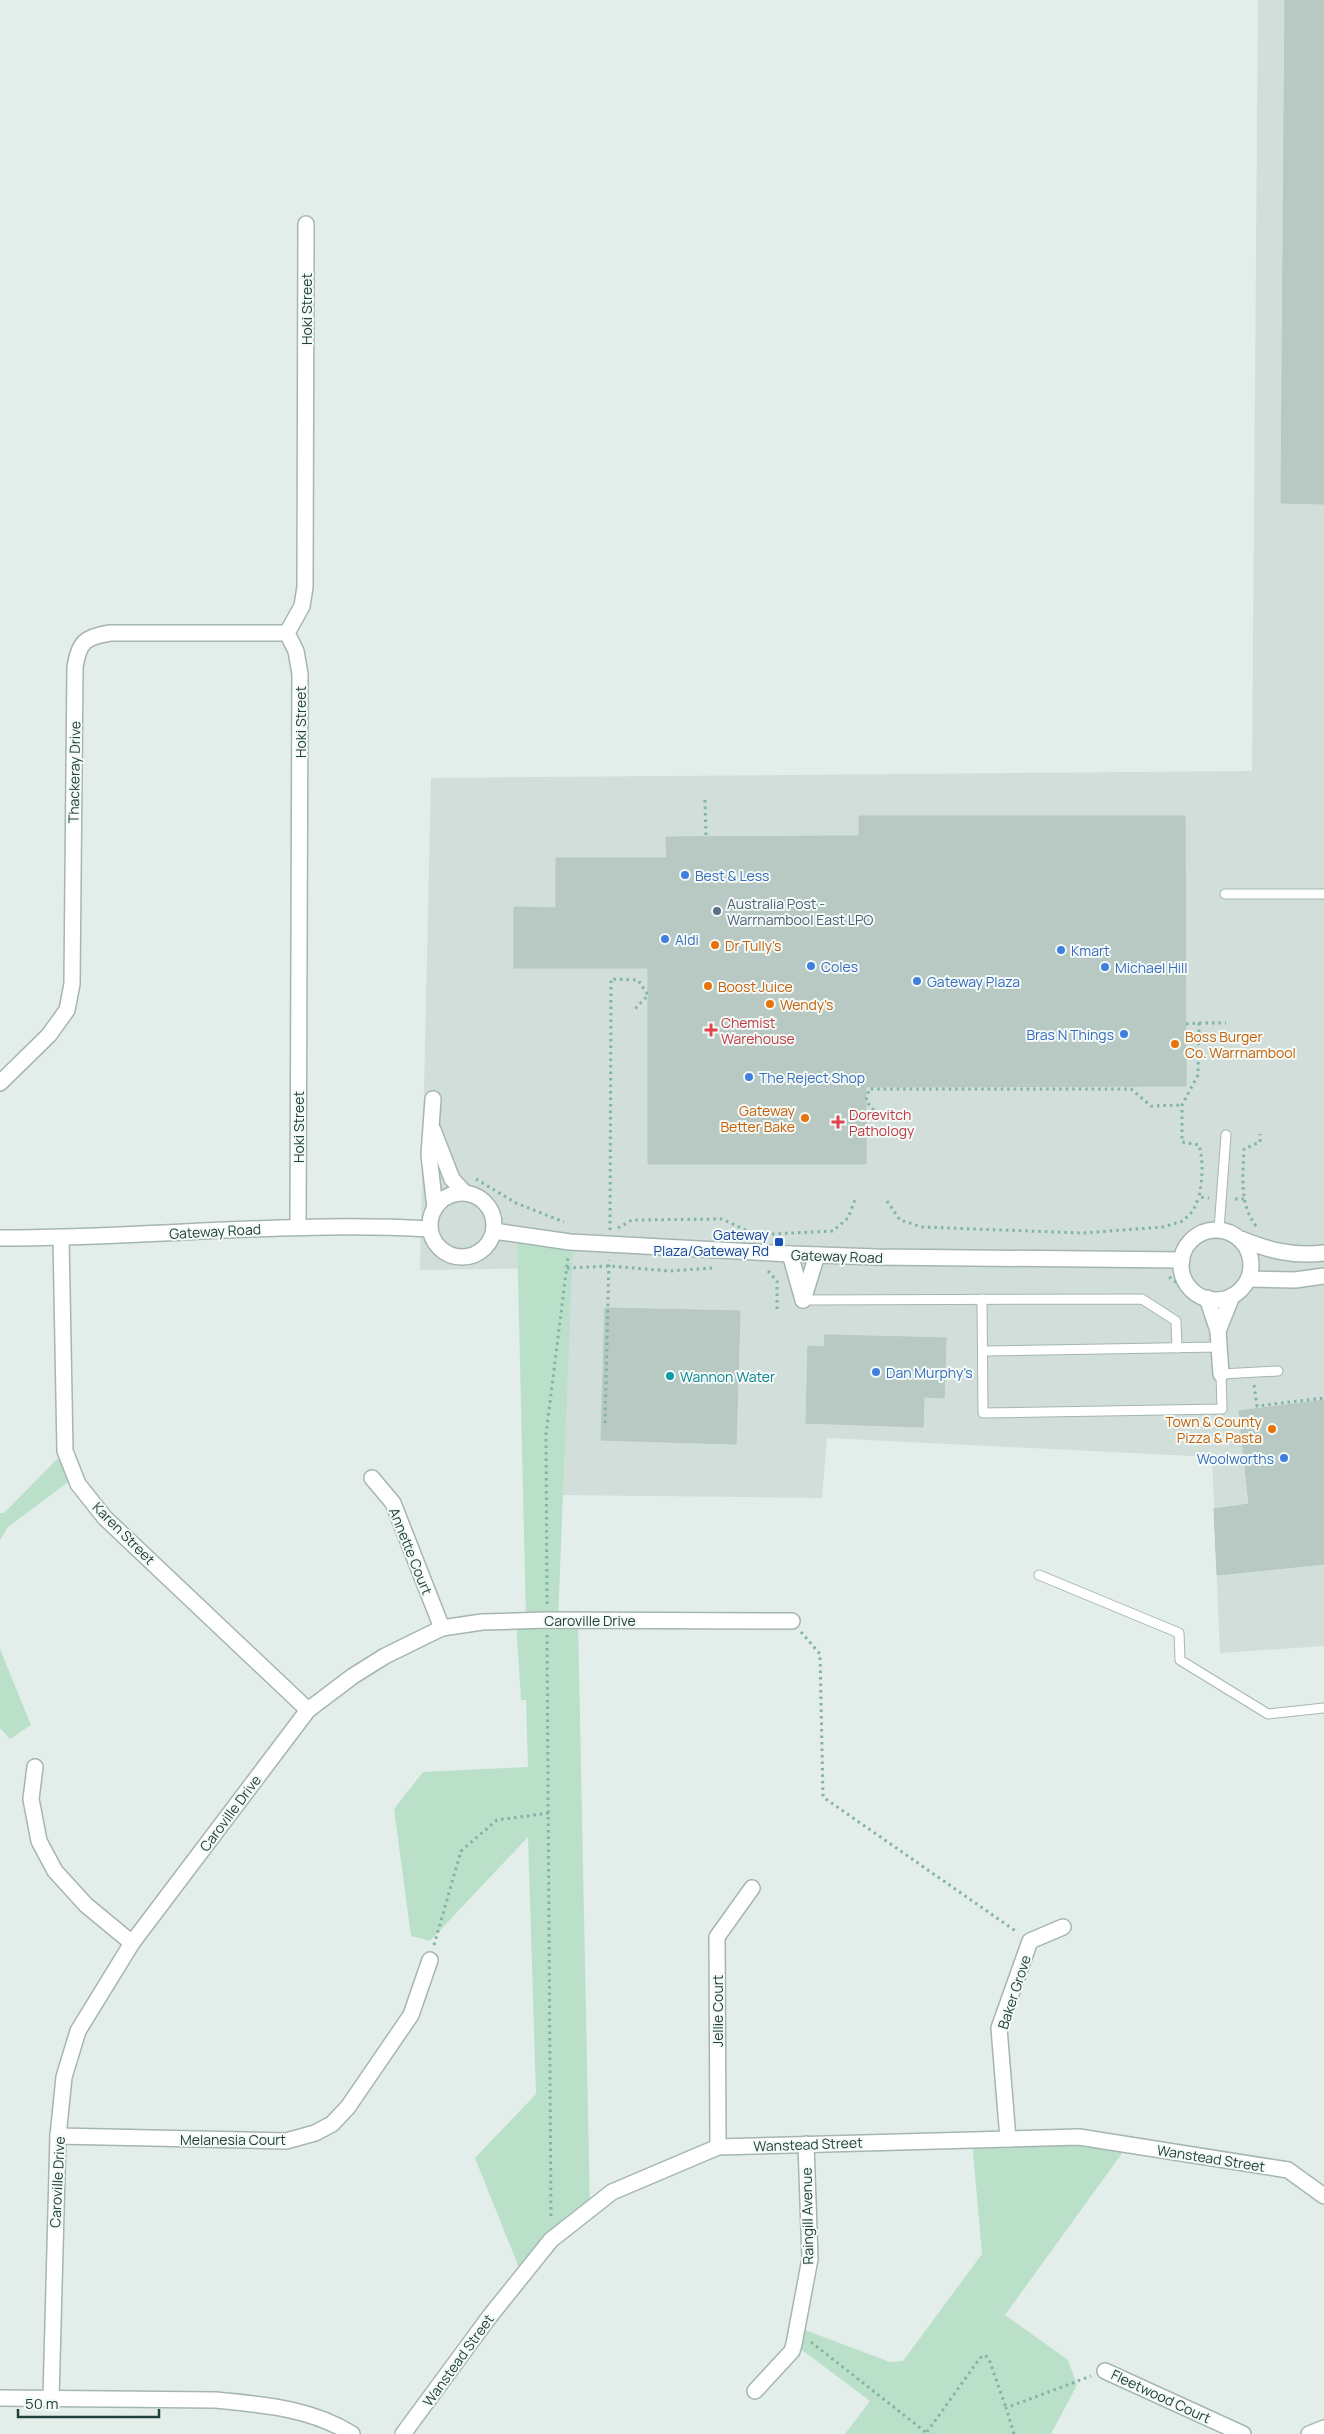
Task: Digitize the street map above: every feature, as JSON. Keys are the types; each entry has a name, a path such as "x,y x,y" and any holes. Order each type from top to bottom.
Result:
{"street":[{"name":"Hoki Street","path":"298,1227 300,674 296,651 287,633 302,606 305,586 306,224"},
{"name":"Thackeray Drive","path":"0,1083 49,1035 68,1010 72,984 75,668 78,648 91,636 110,633 287,633"},
{"path":"433,1099 429,1155 435,1208"},
{"path":"430,1124 452,1179 464,1192 479,1197 490,1208 494,1223 491,1239 479,1252 462,1257 453,1256 438,1246 430,1229 430,1222 435,1208 447,1196 464,1192"},
{"name":"Gateway Road","path":"0,1238 61,1238 298,1227 378,1226 430,1229"},
{"path":"1240,1239 1249,1251 1252,1265 1249,1279 1242,1289 1232,1296 1220,1300 1207,1298 1196,1293 1182,1273 1182,1260 1190,1241 1203,1232 1219,1229 1269,1250 1304,1256 1324,1253"},
{"name":"Gateway Road","path":"494,1231 570,1242 609,1237 790,1254 1182,1260"},
{"name":"Karen Street","path":"61,1238 66,1451 78,1484 105,1518 308,1710"},
{"path":"790,1254 803,1300"},
{"path":"803,1300 818,1255"},
{"path":"1249,1279 1295,1280 1324,1276"},
{"path":"1218,1331 1232,1296"},
{"path":"1207,1298 1218,1331 1221,1374"},
{"name":"Annette Court","path":"372,1478 393,1502 442,1628"},
{"name":"Caroville Drive","path":"51,2399 58,2136 64,2077 78,2032 132,1943 308,1710 353,1676 384,1656 442,1628 482,1622 547,1620 792,1621"},
{"path":"35,1767 32,1799 39,1841 55,1871 86,1906 132,1943"},
{"name":"Jellie Court","path":"718,2147 717,1937 752,1888"},
{"name":"Baker Grove","path":"1008,2139 999,2028 1030,1941 1063,1927"},
{"name":"Melanesia Court","path":"58,2136 286,2141 315,2133 332,2124 348,2107 411,2015 430,1960"},
{"name":"Wanstead Street","path":"403,2434 490,2316 551,2240 612,2192 718,2147 1079,2137 1288,2170 1324,2196"},
{"name":"Raingill Avenue","path":"755,2390 792,2351 810,2260 806,2144"},
{"name":"Fleetwood Court","path":"1105,2371 1243,2434"},
{"path":"0,2398 216,2400 284,2408 315,2416 352,2434"},
{"path":"1309,2434 1324,2428"}],"lane":[{"path":"1225,894 1324,894"},
{"path":"1219,1229 1226,1135"},
{"path":"982,1299 983,1413 1222,1409 1221,1374 1278,1371"},
{"path":"803,1300 1142,1299 1176,1320 1177,1348"},
{"path":"983,1351 1219,1347"},
{"path":"1039,1575 1179,1633 1180,1660 1268,1714 1324,1708"}],"path":[{"path":"706,800 706,836"},
{"path":"605,1423 609,1266 611,979 638,980 648,995 634,1010"},
{"path":"886,1201 900,1220 922,1228 1083,1233 1163,1227 1183,1221 1193,1211 1199,1198 1202,1180 1202,1156 1199,1146 1182,1142 1182,1105 1198,1075 1198,1023"},
{"path":"1186,1024 1226,1023"},
{"path":"878,1115 866,1101 869,1089 1132,1089 1151,1106 1182,1105"},
{"path":"1258,1228 1250,1218 1244,1199 1244,1150 1260,1142 1260,1134"},
{"path":"452,1179 461,1170 516,1203 572,1224"},
{"path":"1199,1198 1244,1199"},
{"path":"770,1235 833,1231 848,1218 855,1200"},
{"path":"609,1237 632,1220 722,1219 734,1223 751,1234 760,1234"},
{"path":"600,1228 609,1237"},
{"path":"551,2240 546,1434 570,1242"},
{"path":"567,1268 609,1266 669,1271 723,1268"},
{"path":"762,1267 772,1274 776,1281 777,1313"},
{"path":"1253,1372 1257,1406 1324,1398"},
{"path":"792,1621 820,1654 822,1797 1030,1941"},
{"path":"430,1960 461,1851 498,1820 549,1814"},
{"path":"796,2331 928,2433 980,2358 986,2355 1014,2434"},
{"path":"1006,2408 1105,2371"}],"shaded area":[{"path":"1258,0 1324,0 1324,1646 1220,1653 1212,1457 827,1438 822,1498 561,1495 559,1268 420,1270 431,778 1252,771"}],"green space":[{"path":"517,1234 573,1242 558,1620 578,1620 590,2210 522,2275 475,2158 536,2094 528,1837 430,1941 411,1936 394,1809 423,1772 528,1767 526,1700 521,1700 516,1621 526,1620"},
{"path":"65,1451 75,1477 8,1527 0,1540 0,1513 4,1513"},
{"path":"0,1649 31,1725 10,1739 0,1728"},
{"path":"972,2140 1128,2145 1005,2315 1068,2360 1077,2385 1051,2434 845,2434 870,2401 794,2344 797,2327 890,2362 903,2361 982,2254"}],"building":[{"path":"1285,0 1324,0 1324,504 1281,503"},
{"name":"Gateway Plaza","path":"859,816 1185,816 1186,1086 866,1087 866,1164 648,1164 648,968 514,968 514,907 556,908 556,858 667,858 666,837 859,836"},
{"name":"Wannon Water","path":"605,1308 740,1311 736,1444 601,1440"},
{"name":"Dan Murphy's","path":"825,1335 946,1338 944,1398 924,1397 923,1427 806,1423 808,1346 824,1347"},
{"name":"Woolworths","path":"1324,1400 1324,1564 1217,1575 1214,1509 1249,1504 1239,1411"}],"place":[{"name":"Best & Less","path":"685,875"},
{"name":"Australia Post - Warrnambool East LPO","path":"717,911"},
{"name":"Aldi","path":"665,939"},
{"name":"Dr Tully's","path":"715,945"},
{"name":"Kmart","path":"1061,950"},
{"name":"Coles","path":"811,966"},
{"name":"Michael Hill","path":"1105,967"},
{"name":"Gateway Plaza","path":"917,981"},
{"name":"Boost Juice","path":"708,986"},
{"name":"Wendy's","path":"770,1004"},
{"name":"Chemist Warehouse","path":"711,1030"},
{"name":"Bras N Things","path":"1124,1034"},
{"name":"Boss Burger Co. Warrnambool","path":"1175,1044"},
{"name":"The Reject Shop","path":"749,1077"},
{"name":"Gateway Better Bake","path":"805,1118"},
{"name":"Dorevitch Pathology","path":"838,1122"},
{"name":"Gateway Plaza/Gateway Rd","path":"779,1242"},
{"name":"Dan Murphy's","path":"876,1372"},
{"name":"Wannon Water","path":"670,1376"},
{"name":"Town & County Pizza & Pasta","path":"1272,1429"},
{"name":"Woolworths","path":"1284,1458"}]}
